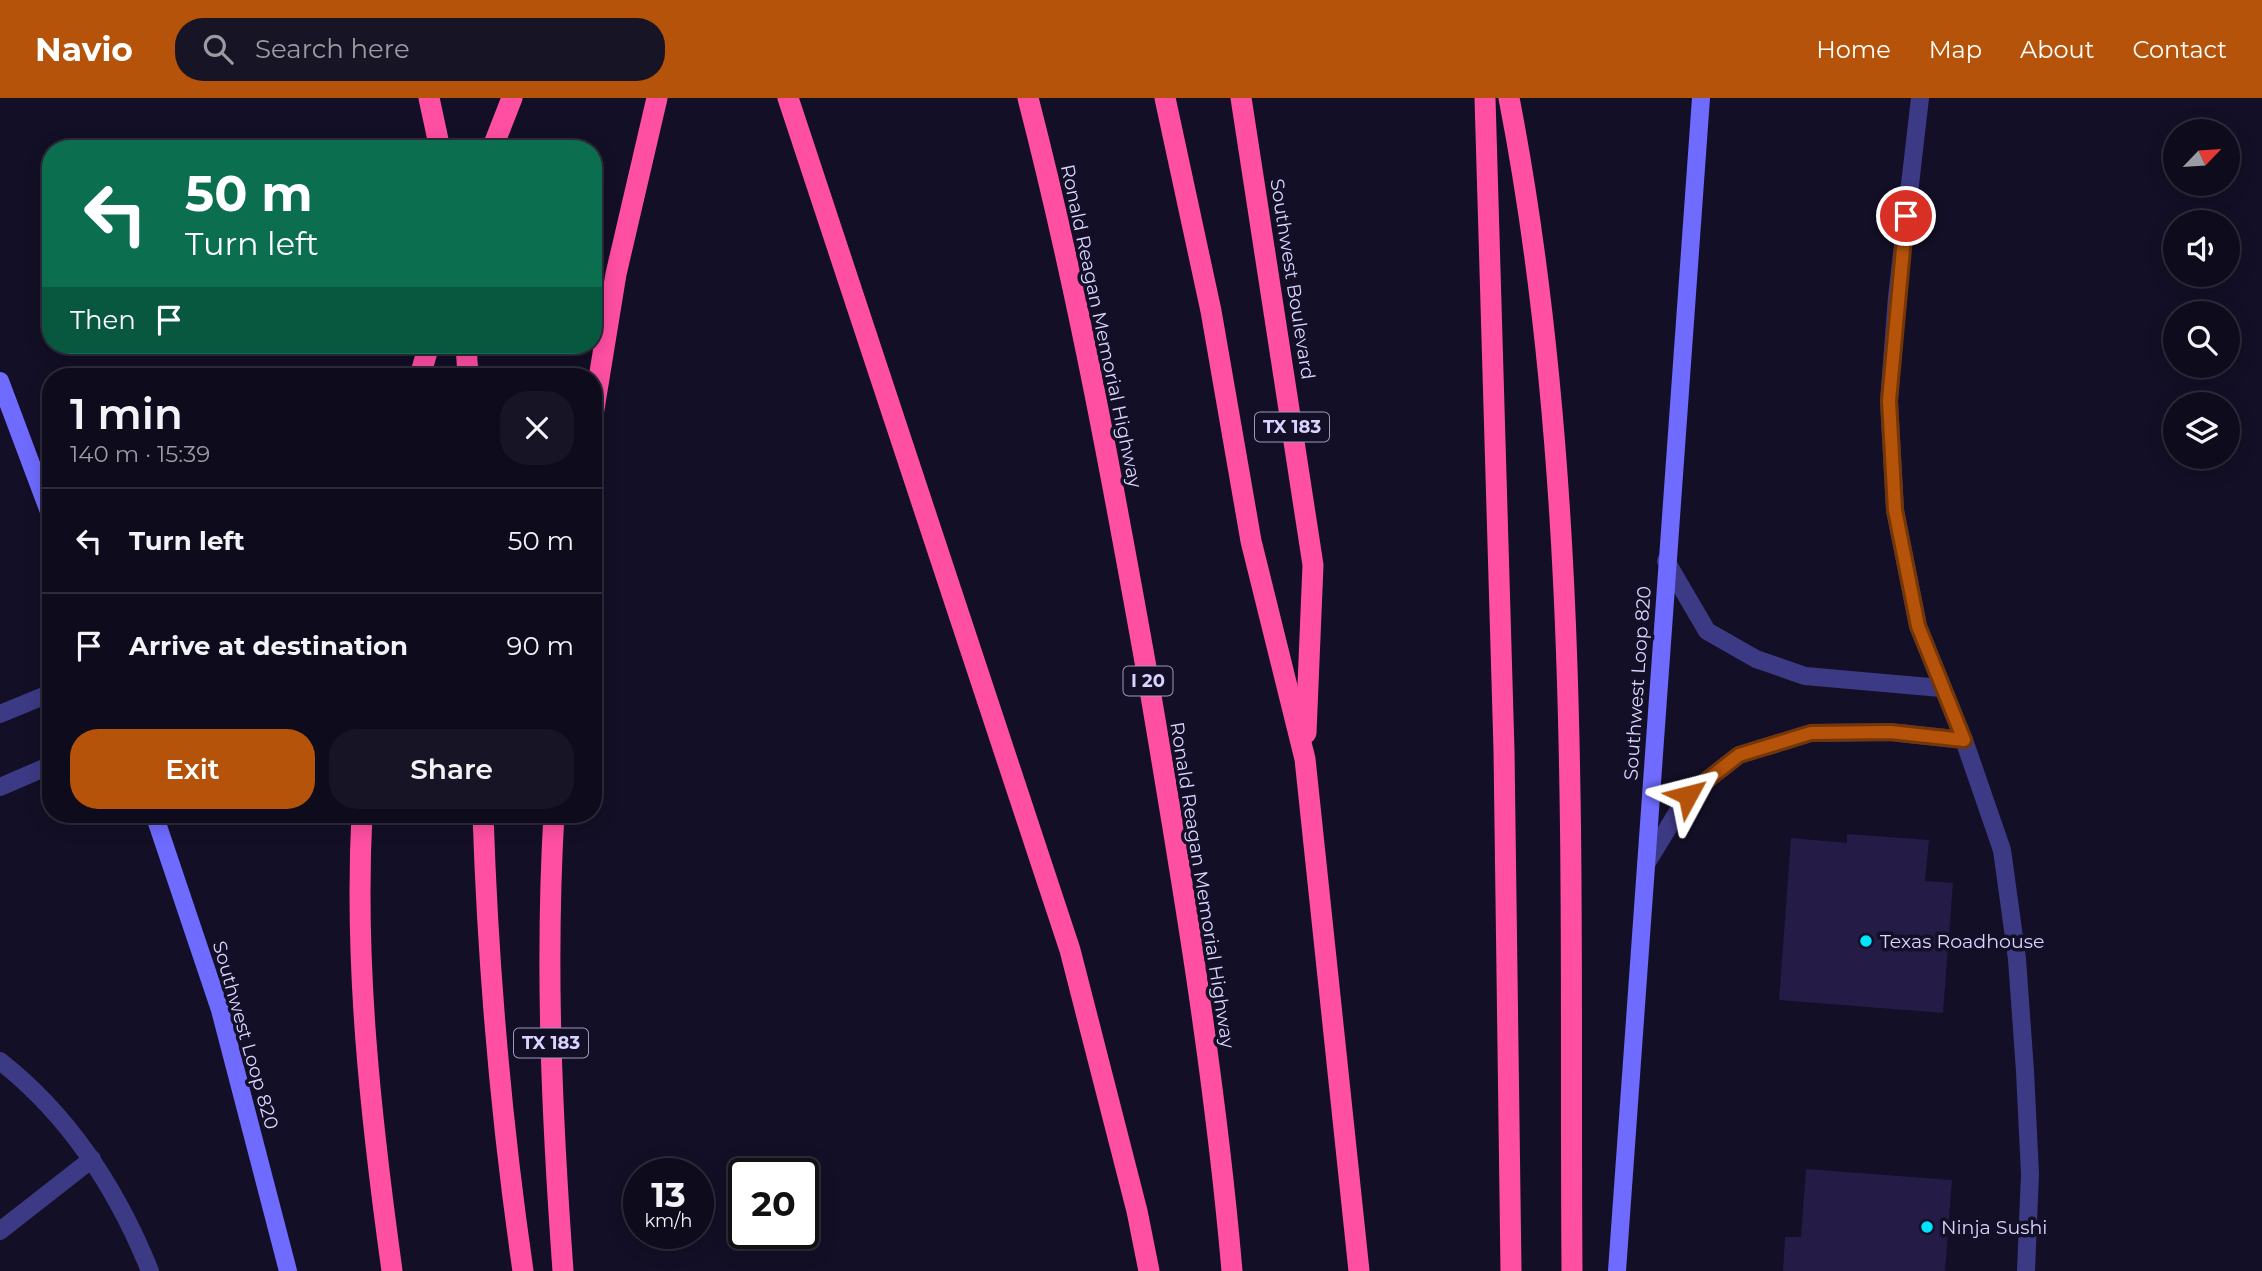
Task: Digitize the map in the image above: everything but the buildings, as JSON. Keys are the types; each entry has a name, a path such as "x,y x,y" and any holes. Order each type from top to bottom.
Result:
{"highway":[{"path":"429,98 438,140"},
{"path":"496,140 512,98"},
{"path":"601,368 616,274 657,98"},
{"path":"788,98 1070,950 1137,1210 1149,1271"},
{"name":"Ronald Reagan Memorial Highway","path":"1028,98 1088,366 1128,566 1175,837 1226,1194 1232,1271"},
{"path":"1166,98 1211,311 1251,541 1305,759 1359,1271"},
{"name":"Southwest Boulevard","path":"1241,98 1313,565 1305,759"},
{"path":"1485,98 1504,764 1511,1271"},
{"path":"1509,98 1532,238 1551,402 1565,584 1572,1271"},
{"path":"362,823 360,938 366,1053 392,1271"},
{"path":"483,823 487,936 506,1133 523,1271"},
{"name":"TX 183","path":"554,823 549,958 552,1074 564,1271"}],"main road":[{"name":"Southwest Loop 820","path":"1617,1271 1701,98"},
{"path":"0,381 42,493"},
{"name":"Southwest Loop 820","path":"157,823 220,1010 288,1271"}],"lane":[{"path":"1920,98 1897,297 1889,401 1895,510 1918,626 1964,740 2002,850 2017,959 2030,1174 2026,1271 2035,1271"},
{"path":"1666,561 1707,631 1756,659 1805,676 1941,688"},
{"path":"0,714 42,697"},
{"path":"1646,864 1688,795 1739,755 1811,733 1890,732 1964,740"},
{"path":"0,787 42,769"},
{"path":"0,1060 57,1112 92,1159 137,1239 150,1271"},
{"path":"0,1231 92,1159"}],"place":[{"name":"Texas Roadhouse","path":"1866,941"},
{"name":"Ninja Sushi","path":"1927,1227"}],"route":[{"path":"1688,795 1739,755 1811,733 1890,732 1964,740 1918,626 1895,510 1889,401 1906,216"}]}
